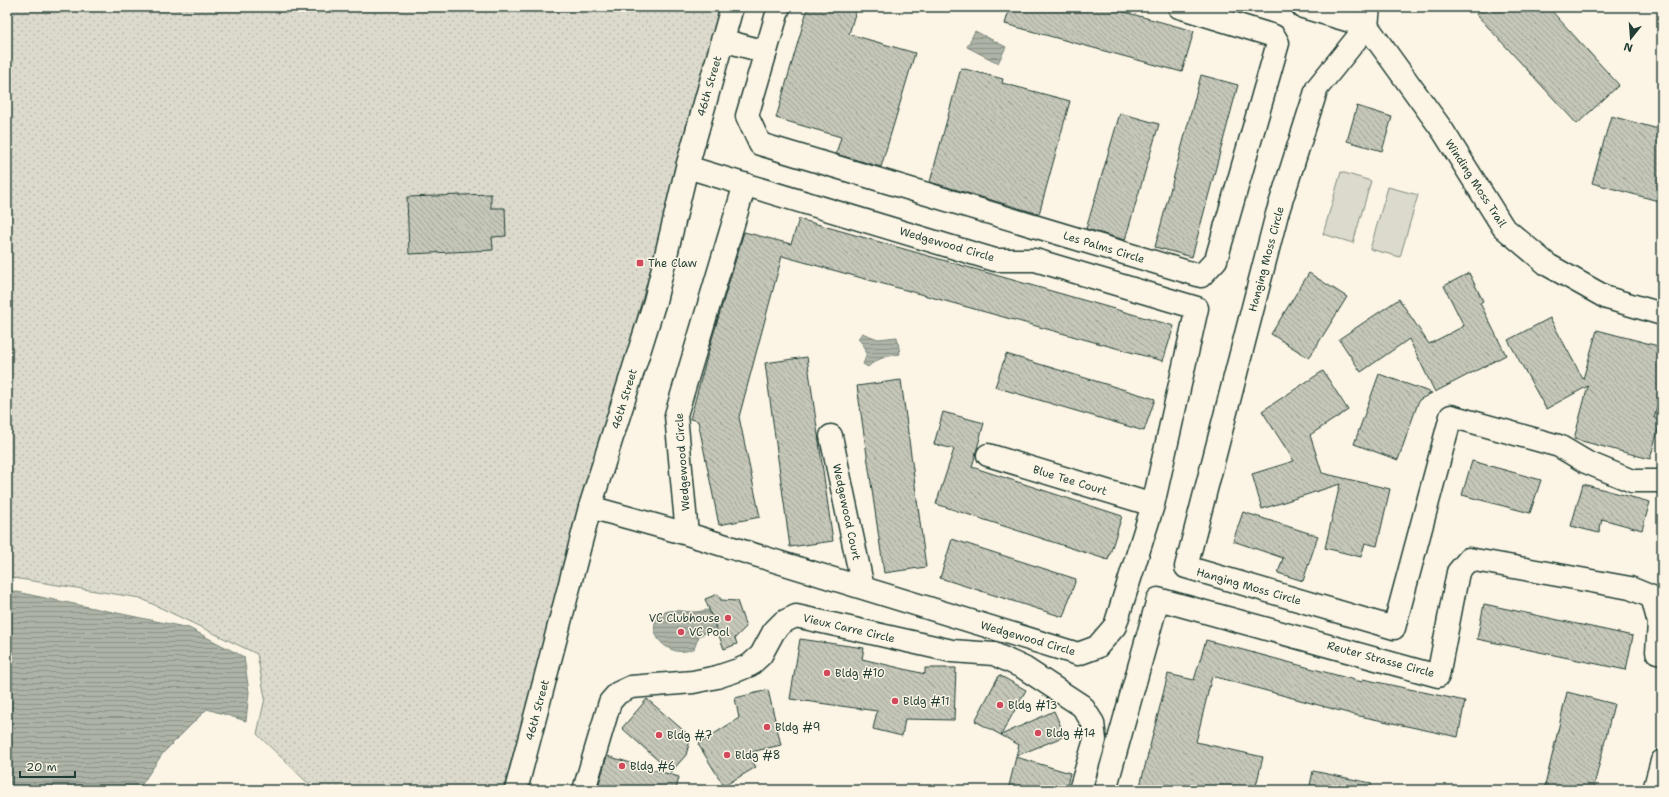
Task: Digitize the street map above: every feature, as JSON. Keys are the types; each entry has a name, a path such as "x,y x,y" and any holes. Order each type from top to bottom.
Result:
{"street":[{"name":"46th Street","path":"516,790 590,507 655,301 687,166 732,7"},
{"name":"Les Palms Circle","path":"779,7 746,116 760,144 1201,276"},
{"path":"1179,7 1274,36 1278,44 1216,260 1201,276"},
{"path":"1303,7 1368,17"},
{"name":"Winding Moss Trail","path":"1368,17 1443,131 1503,227 1548,265 1607,298 1662,314"},
{"name":"Hanging Moss Circle","path":"1368,17 1317,88 1277,214 1186,567 1394,628 1451,416 1559,446 1586,462 1632,481 1662,481"},
{"path":"722,40 766,52"},
{"name":"Wedgewood Circle","path":"687,166 995,260 1035,260 1197,308"},
{"name":"Wedgewood Circle","path":"687,534 676,415 745,184"},
{"name":"Wedgewood Circle","path":"590,507 687,534 1078,654 1097,648 1115,626 1152,505 1200,294 1201,276"},
{"name":"Wedgewood Court","path":"831,436 863,588"},
{"name":"Blue Tee Court","path":"988,455 1152,505"},
{"name":"Reuter Strasse Circle","path":"1105,790 1158,599 1438,676 1458,572 1468,559 1630,588 1652,597 1659,623 1657,652 1662,653"},
{"name":"Vieux Carre Circle","path":"584,790 610,702 618,693 631,687 693,682 717,677 750,665 761,655 774,631 783,622 796,616 952,651 994,654 1024,668 1082,706 1093,723 1094,740 1080,790"},
{"path":"1654,790 1662,761"}],"shaded area":[{"path":"7,7 725,7 503,790 315,790 257,734 265,698 257,654 140,598 7,577"},
{"path":"975,31 1006,47 998,63 967,47"},
{"path":"1341,172 1371,181 1353,243 1323,234"},
{"path":"1388,187 1418,195 1400,257 1370,249"},
{"path":"862,333 878,339 897,337 900,354 879,359 868,367 863,364 866,356 866,350 858,339"},
{"path":"7,590 189,628 244,657 249,692 246,721 207,709 163,753 138,790 7,790"},
{"name":"VC Pool","path":"674,610 694,612 709,610 716,628 699,636 694,649 681,652 676,651 662,644 658,639 654,628 658,618 663,613"}],"building":[{"path":"808,7 857,7 849,34 915,53 881,167 836,154 841,137 776,118"},
{"path":"1010,7 1106,7 1194,31 1182,72 1005,24"},
{"path":"1484,7 1548,7 1619,85 1577,124 1476,14"},
{"path":"961,68 1003,79 1002,83 1070,101 1039,214 930,182"},
{"path":"1201,75 1238,85 1192,257 1155,247"},
{"path":"1357,106 1392,117 1382,151 1347,141"},
{"path":"1120,113 1159,124 1125,240 1086,229"},
{"path":"1611,116 1662,130 1662,202 1592,183"},
{"path":"491,194 491,208 505,208 506,236 492,237 493,250 409,254 407,197"},
{"path":"799,219 1174,326 1163,361 782,256 739,417 760,517 719,525 698,421 690,419 744,232 791,244"},
{"path":"1309,273 1347,297 1309,358 1271,334"},
{"path":"1469,273 1483,301 1480,303 1506,355 1435,392 1409,339 1361,372 1339,339 1399,299 1429,344 1464,326 1444,286"},
{"path":"1550,318 1583,379 1597,330 1662,347 1662,390 1654,418 1661,419 1650,459 1574,439 1588,386 1546,409 1508,340"},
{"path":"1006,354 1155,399 1144,431 995,387"},
{"path":"807,357 833,541 790,547 765,363"},
{"path":"1323,371 1348,410 1310,435 1322,473 1390,489 1377,546 1365,543 1361,557 1325,548 1340,484 1262,509 1252,474 1294,461 1262,411"},
{"path":"1379,374 1432,393 1419,400 1398,460 1354,444"},
{"path":"901,380 926,567 884,573 857,386"},
{"path":"943,412 984,423 972,467 1122,516 1108,560 936,504 954,449 934,444"},
{"path":"1472,461 1541,480 1530,513 1462,495"},
{"path":"1583,484 1650,502 1642,530 1602,519 1599,533 1571,526"},
{"path":"1243,512 1318,536 1303,581 1278,573 1283,558 1233,541"},
{"path":"952,539 1076,579 1063,617 940,578"},
{"name":"VC Clubhouse","path":"718,594 721,600 737,601 746,627 735,638 737,644 724,649 705,599"},
{"path":"1484,604 1633,636 1626,670 1477,639"},
{"path":"800,639 864,648 862,659 925,674 925,668 956,668 954,720 905,719 902,736 873,729 877,711 790,699"},
{"path":"1206,640 1362,682 1363,679 1465,701 1458,737 1355,715 1212,676 1196,742 1263,757 1255,790 1139,790 1168,674 1194,680"},
{"name":"Bldg #13","path":"999,675 1026,690 1001,735 975,721"},
{"path":"768,690 781,745 747,753 756,767 724,786 698,744 739,718 735,698"},
{"path":"1567,692 1614,704 1593,790 1544,790"},
{"name":"Bldg #7","path":"647,699 691,737 686,755 671,772 622,728"},
{"name":"Bldg #14","path":"1054,711 1065,736 1016,756 1019,745 1001,735"},
{"name":"Bldg #6","path":"607,756 679,777 676,790 597,790"},
{"path":"1016,757 1070,773 1066,790 1008,790"},
{"path":"1313,771 1371,783 1371,790 1309,790"}],"place":[{"name":"The Claw","path":"640,263"},
{"name":"VC Clubhouse","path":"728,618"},
{"name":"VC Pool","path":"681,632"},
{"name":"Bldg #10","path":"827,673"},
{"name":"Bldg #11","path":"895,701"},
{"name":"Bldg #13","path":"1000,705"},
{"name":"Bldg #9","path":"767,727"},
{"name":"Bldg #14","path":"1038,733"},
{"name":"Bldg #7","path":"659,735"},
{"name":"Bldg #8","path":"727,755"},
{"name":"Bldg #6","path":"622,766"}]}
